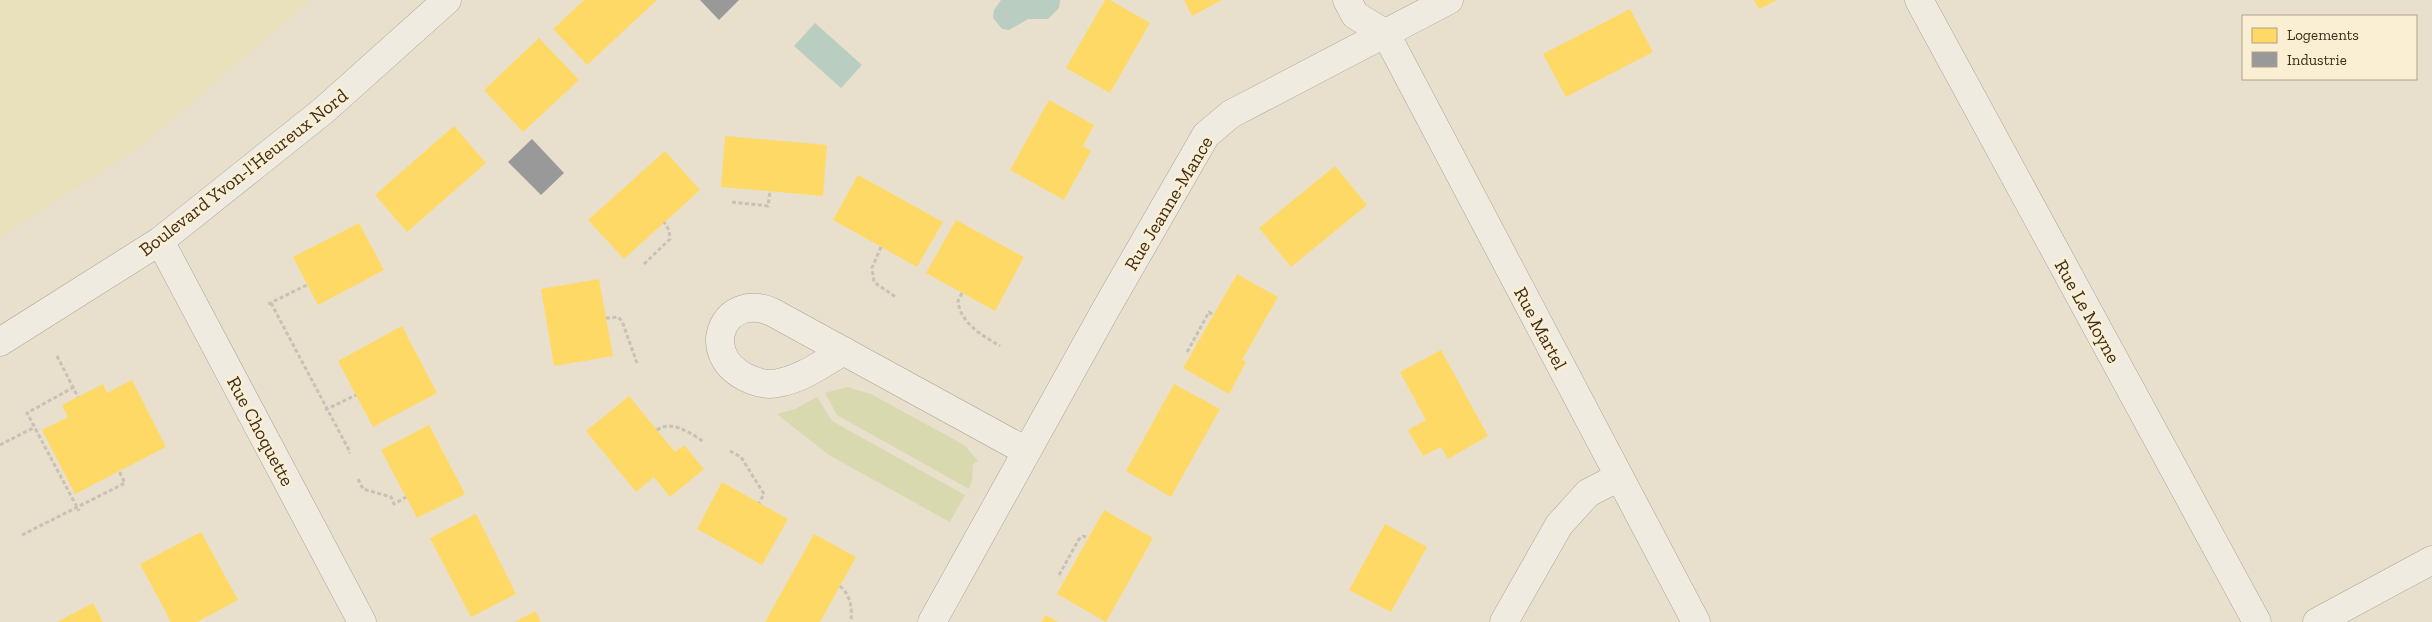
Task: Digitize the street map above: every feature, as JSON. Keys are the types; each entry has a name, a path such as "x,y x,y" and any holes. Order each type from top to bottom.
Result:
{"street":[{"name":"Boulevard Yvon-l'Heureux Nord","path":"0,342 160,241 323,111 446,0"},
{"path":"1347,0 1355,15 1386,34"},
{"name":"Rue Le Moyne","path":"1919,0 2257,622"},
{"name":"Rue Jeanne-Mance","path":"932,622 1026,451 1206,135 1230,114 1386,34 1436,3"},
{"name":"Rue Martel","path":"1386,34 1696,622"},
{"name":"Rue Choquette","path":"160,241 362,622"},
{"path":"844,351 1026,451"},
{"path":"1504,622 1558,525 1588,493 1619,477"},
{"path":"2317,622 2432,560"}],"path":[{"path":"732,202 768,206 770,191"},
{"path":"644,264 670,238 669,230 664,222"},
{"path":"881,247 872,268 874,282 897,298"},
{"path":"307,285 269,304 349,453"},
{"path":"962,293 958,301 964,318 982,335 1000,346"},
{"path":"1187,352 1209,312 1213,315"},
{"path":"606,318 618,317 622,321 637,363"},
{"path":"57,356 78,396"},
{"path":"74,387 28,413 79,512"},
{"path":"326,410 356,395"},
{"path":"657,430 667,426 687,431 704,442"},
{"path":"0,445 34,427"},
{"path":"730,451 741,457 764,494 759,503"},
{"path":"22,535 125,483 119,471"},
{"path":"358,479 364,490 391,497 394,504 406,497"},
{"path":"1059,575 1079,539 1083,536 1088,538"},
{"path":"840,586 848,593 851,622"}],"shaded area":[{"path":"0,0 310,0 140,147 0,237"},
{"path":"1001,0 1060,1 1059,8 1048,19 1028,19 1009,30 1002,29 993,18 994,10"},
{"path":"815,23 862,65 841,88 794,46"}],"green space":[{"path":"847,387 871,394 964,445 978,461 973,464 972,481 969,489 837,415 825,393"},
{"path":"817,397 832,421 965,495 950,522 829,455 777,414 795,409"}],"building: Logements":[{"path":"584,0 657,0 587,65 553,29"},
{"path":"1105,0 1110,0 1150,23 1110,93 1066,68"},
{"path":"1184,0 1222,0 1192,16"},
{"path":"1754,0 1777,0 1759,9"},
{"path":"1630,9 1653,52 1566,97 1543,54"},
{"path":"539,38 579,80 523,132 484,90"},
{"path":"1049,100 1094,125 1083,146 1091,151 1064,200 1010,170"},
{"path":"454,126 486,163 407,232 375,195"},
{"path":"725,136 827,145 823,196 721,187"},
{"path":"665,151 700,190 624,259 588,220"},
{"path":"1335,166 1367,205 1291,267 1259,228"},
{"path":"858,175 943,222 917,267 833,220"},
{"path":"956,220 1024,257 995,311 926,273"},
{"path":"359,223 384,270 318,305 293,257"},
{"path":"1237,274 1278,297 1242,360 1246,362 1229,394 1183,368"},
{"path":"599,279 613,356 554,366 541,289"},
{"path":"402,326 437,393 373,427 338,361"},
{"path":"1441,350 1488,436 1448,459 1441,447 1423,456 1408,430 1426,420 1400,372"},
{"path":"132,380 166,447 75,494 42,430 68,417 62,405 103,384 107,393"},
{"path":"1174,384 1220,409 1171,497 1126,471"},
{"path":"629,396 675,452 684,445 704,469 670,497 654,477 636,492 586,431"},
{"path":"429,425 465,494 417,518 381,450"},
{"path":"722,482 788,519 762,565 697,529"},
{"path":"1104,510 1153,538 1106,622 1057,594"},
{"path":"476,514 516,594 471,617 430,538"},
{"path":"1385,524 1427,547 1391,612 1349,590"},
{"path":"201,532 238,600 197,622 171,622 140,564"},
{"path":"814,534 856,557 820,622 765,622"},
{"path":"93,603 103,622 57,622"},
{"path":"535,611 541,622 515,622"},
{"path":"1045,615 1058,622 1041,622"}],"building: Industrie":[{"path":"700,0 739,0 719,20"},
{"path":"532,139 564,173 541,195 508,162"}]}
